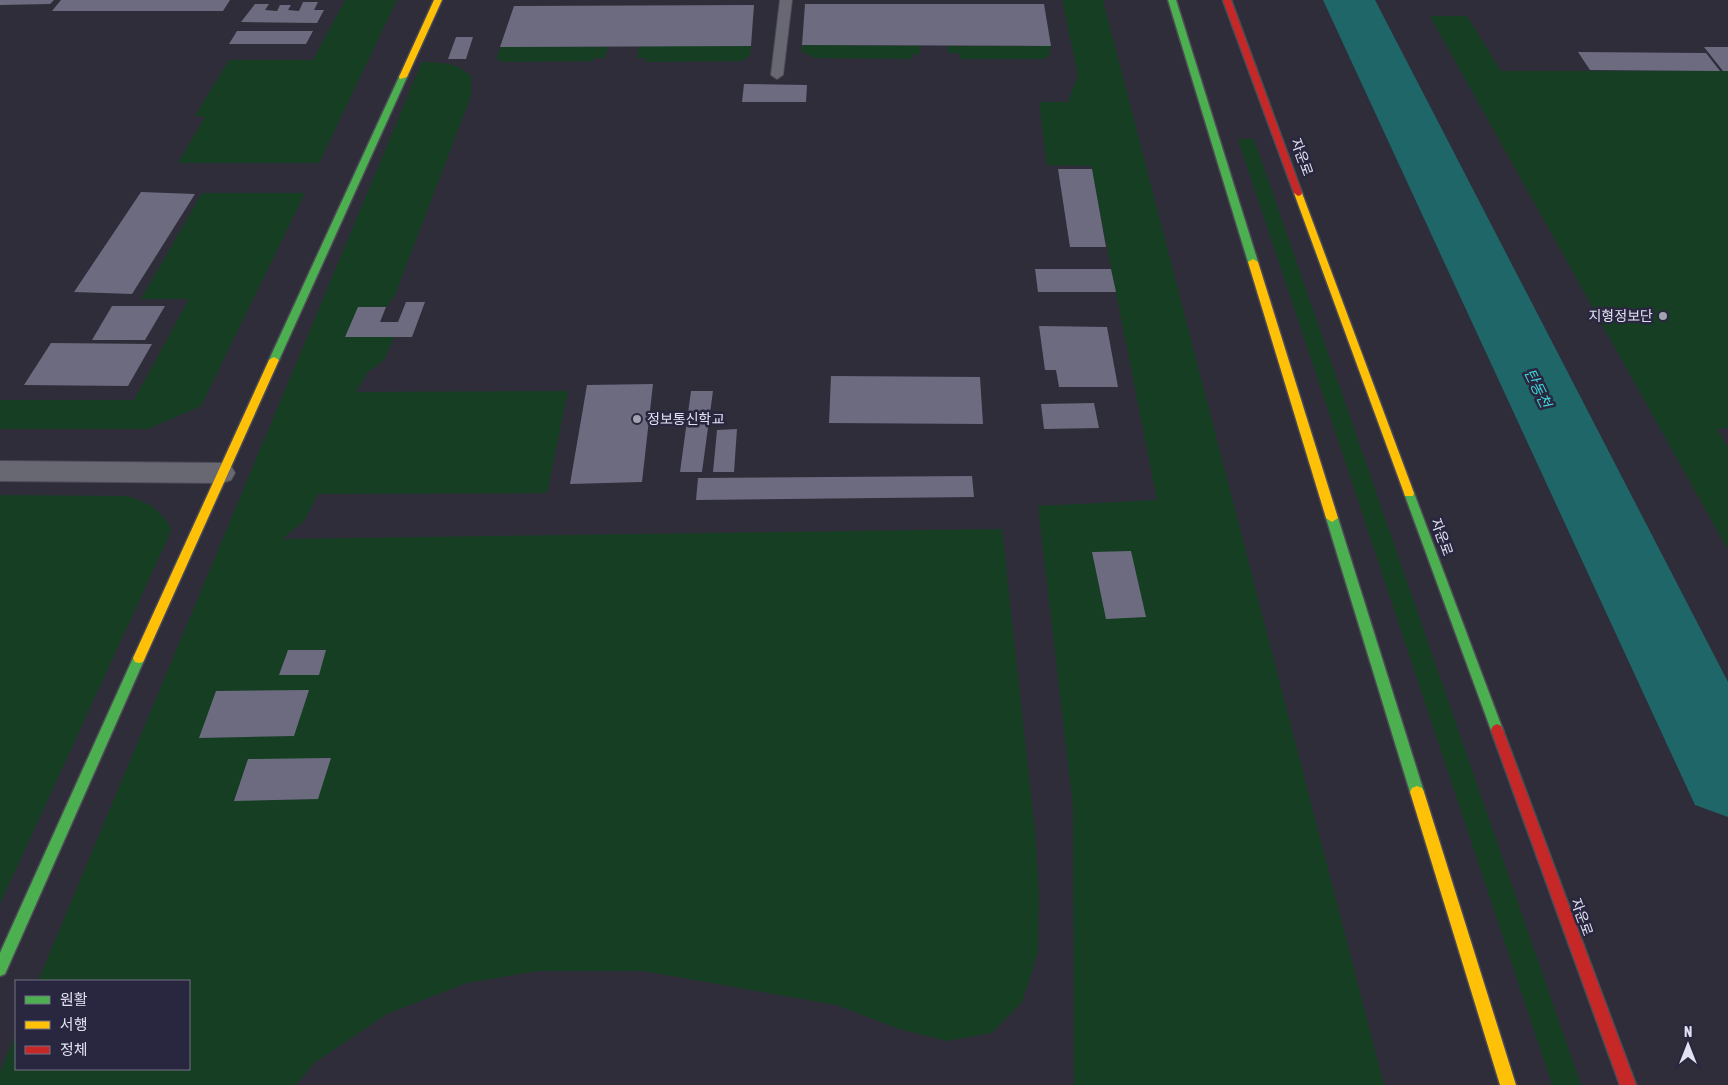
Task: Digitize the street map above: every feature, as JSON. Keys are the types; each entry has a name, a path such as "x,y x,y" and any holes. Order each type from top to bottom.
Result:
{"street":[{"path":"0,969 222,473 438,0"},
{"path":"1172,0 1508,1085"},
{"name":"자운로","path":"1227,0 1628,1085"},
{"path":"0,472 222,473"}],"lane":[{"path":"778,75 786,0"}],"green space":[{"path":"345,0 397,0 319,163 178,163 205,117 195,116 229,60 313,60"},
{"path":"1062,0 1103,0 1384,1085 1074,1085 1073,807 1038,506 1157,500 1091,166 1047,165 1039,102 1068,102 1078,75"},
{"name":"지형정보단","path":"1430,16 1467,16 1501,71 1728,71 1728,428 1717,429 1728,447 1728,550"},
{"path":"802,45 920,46 920,55 912,54 912,59 815,58 801,51"},
{"path":"639,46 751,46 750,55 742,61 645,62 646,58 637,58"},
{"path":"947,46 1051,46 1049,56 1043,59 960,59 959,53 948,53"},
{"path":"500,47 608,47 605,58 594,58 593,61 505,62 499,61 497,58"},
{"path":"422,62 454,65 465,71 471,76 471,96 395,295 386,307 346,337 394,337 385,359 368,372 356,392 568,391 547,493 318,494 304,521 282,539 1002,529 1035,831 1039,895 1038,952 1022,1002 992,1033 947,1041 899,1029 836,1005 643,971 537,971 467,983 387,1014 314,1063 296,1085 0,1085 0,1072 15,1035 15,1070 190,1070 190,980 38,980"},
{"path":"1238,139 1254,139 1581,1085 1552,1085"},
{"path":"202,193 305,193 201,406 148,429 0,429 0,400 134,400 189,299 141,299"},
{"path":"0,495 126,496 140,500 152,507 167,521 171,528 0,904"}],"building":[{"path":"0,0 54,0 50,4 0,5"},
{"path":"61,0 230,0 223,11 52,11"},
{"path":"303,2 318,2 314,10 324,10 317,23 241,22 255,4 269,4 265,10 277,11 280,5 291,5 288,10 299,11"},
{"path":"805,4 1044,4 1051,46 802,45"},
{"path":"754,5 751,46 500,47 514,6"},
{"path":"237,31 313,31 306,44 229,44"},
{"path":"456,37 473,37 466,59 448,59"},
{"path":"1704,47 1728,47 1728,71 1723,71"},
{"path":"1578,52 1706,53 1720,71 1590,70"},
{"path":"744,84 807,85 806,102 742,102"},
{"path":"1058,169 1092,169 1106,247 1070,247"},
{"path":"141,192 195,194 132,294 74,292"},
{"path":"1035,269 1111,269 1116,292 1038,292"},
{"path":"406,302 425,302 412,337 345,337 358,307 386,307 380,322 398,322"},
{"path":"112,306 165,306 145,340 92,340"},
{"path":"1039,326 1107,327 1118,387 1059,387 1056,370 1045,370"},
{"path":"51,343 152,344 128,386 24,385"},
{"path":"831,376 980,377 983,424 829,423"},
{"path":"653,384 642,482 570,484 587,385"},
{"path":"691,391 713,391 702,472 680,472"},
{"path":"1094,403 1099,428 1044,429 1041,404"},
{"path":"737,429 734,472 713,472 717,430"},
{"path":"972,476 974,497 696,500 698,478"},
{"path":"1131,551 1146,617 1106,619 1092,552"},
{"path":"288,650 326,650 319,675 279,675"},
{"path":"309,690 294,736 199,738 216,691"},
{"path":"331,758 318,799 234,801 248,759"}],"waterway":[{"name":"탄동천","path":"1349,0 1728,775"}],"traffic: fast":[{"path":"1172,0 1253,262"},
{"path":"274,360 403,77"},
{"path":"1409,493 1497,730"},
{"path":"1332,518 1417,792"},
{"path":"0,969 139,658"}],"traffic: slow":[{"path":"403,77 438,0"},
{"path":"1298,193 1409,493"},
{"path":"1253,262 1332,518"},
{"path":"139,658 274,360"},
{"path":"1417,792 1508,1085"}],"traffic: jam":[{"path":"1227,0 1298,193"},
{"path":"1497,730 1628,1085"}],"place":[{"name":"지형정보단","path":"1663,316"},
{"name":"정보통신학교","path":"637,419"}]}
